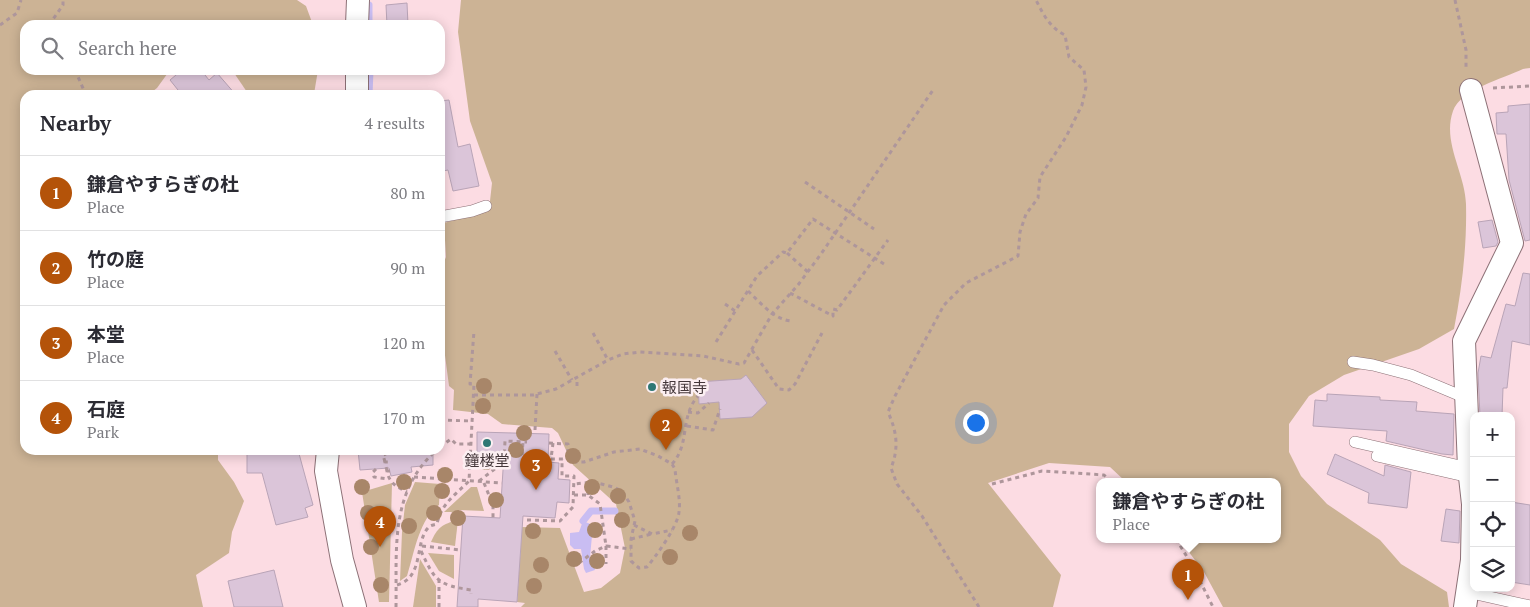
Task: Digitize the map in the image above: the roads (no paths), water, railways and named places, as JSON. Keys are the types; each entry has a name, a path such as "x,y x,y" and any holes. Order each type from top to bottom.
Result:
{"street":[{"path":"358,0 358,20"},
{"path":"357,75 357,90"},
{"path":"1466,600 1472,560 1472,504 1464,341 1512,243 1471,90"},
{"path":"328,455 326,471 342,560 356,607"}],"lane":[{"path":"445,216 472,211 486,206"},
{"path":"1353,362 1374,365 1411,375 1466,398"},
{"path":"1355,442 1469,472"},
{"path":"1377,456 1469,472"},
{"path":"1466,600 1530,606"}],"waterway":[{"path":"369,5 369,20"},
{"path":"369,90 370,75"},
{"path":"583,521 591,511 615,511"}],"place":[{"name":"報国寺","path":"652,387"},
{"name":"鐘楼堂","path":"487,443"},
{"name":"竹の庭","path":"666,450"},
{"name":"本堂","path":"536,490"},
{"name":"石庭","path":"380,547"},
{"name":"鎌倉やすらぎの杜","path":"1188,600"}]}
